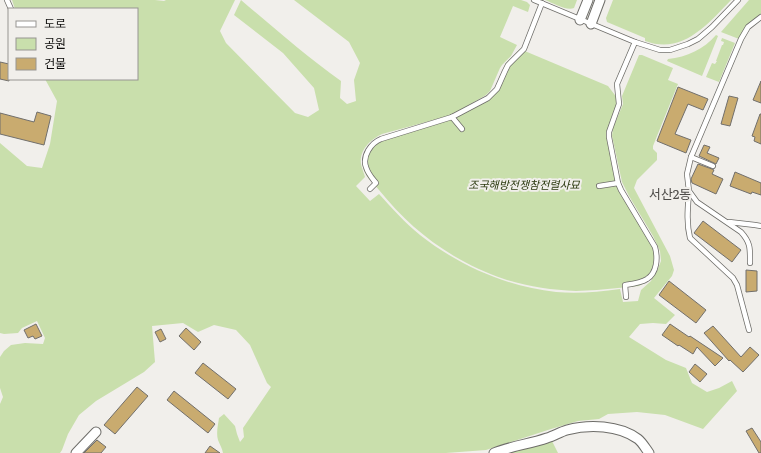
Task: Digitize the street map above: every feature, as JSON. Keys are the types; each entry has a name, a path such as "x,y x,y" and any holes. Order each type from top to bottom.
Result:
{"street":[{"path":"580,20 588,0"},
{"path":"591,24 600,0"},
{"path":"494,453 548,438 578,427 614,428 624,431 638,439 649,453"},
{"path":"76,453 96,432"}],"lane":[{"path":"534,0 635,42 660,50 670,50 698,39 738,0"},
{"path":"370,189 376,184 368,174 365,162 371,146 381,139 452,117 488,98 497,89 508,65 524,48 542,3"},
{"path":"749,330 735,281 690,238 687,211 689,190 687,174 691,157 741,39 748,27 761,17"},
{"path":"626,297 625,285 646,280 651,276 657,258 655,247 618,183 609,137 609,132 619,104 617,84 635,42"},
{"path":"452,117 462,129"},
{"path":"691,157 713,166"},
{"path":"599,186 618,183"},
{"path":"689,190 697,202 741,232 746,238 750,248 750,263"},
{"path":"727,222 761,226"}],"green space":[{"path":"12,0 235,0 220,31 226,43 295,113 308,117 319,110 314,88 283,53 234,15 241,0 303,52 341,81 340,98 347,104 356,101 354,80 360,63 349,42 294,0 521,0 527,2 530,5 528,12 513,6 500,37 517,45 511,56 500,68 490,91 486,95 452,115 382,134 374,139 370,142 362,154 361,164 365,177 356,186 370,201 379,194 420,235 450,256 484,273 519,285 556,292 572,293 620,289 623,302 638,301 641,290 651,281 661,261 660,251 653,236 622,182 612,136 613,128 623,104 622,96 639,55 673,68 668,80 678,84 653,146 653,149 657,153 657,160 637,180 634,188 670,256 674,270 672,276 654,298 675,315 666,324 640,324 629,337 666,360 686,368 692,383 707,392 732,381 737,391 703,429 665,415 637,412 608,414 599,419 578,421 486,450 446,453 223,453 217,437 219,418 224,414 235,426 240,442 244,437 243,428 271,387 267,383 250,345 236,330 214,325 198,332 183,323 152,326 155,362 144,372 96,401 79,415 68,434 60,453 0,453 0,404 3,397 0,388 0,357 11,345 25,343 43,344 45,338 37,321 22,328 18,333 0,333 0,143 27,166 42,168 50,144 57,101 46,80 138,80 138,8 15,8"},
{"path":"545,0 577,0 574,8 571,9 563,8"},
{"path":"613,0 731,0 713,19 693,35 682,41 671,44 658,44 645,41 645,38 607,22 606,18"},
{"path":"749,0 761,0 761,15 739,39 721,32"},
{"path":"716,35 718,36 702,76 667,61 668,59 695,52"},
{"path":"722,38 735,43 719,82 706,77 712,63 715,64 717,61 724,42 721,41"},
{"name":"조국해방전쟁참전렬사묘","path":"520,49 608,86 621,103 610,133 620,182 623,190 657,247 659,258 646,282 639,286 576,291 557,290 521,284 504,279 466,263 443,249 423,234 396,209 364,171 362,163 364,153 373,141 382,136 452,115 487,97 495,89 506,63"},
{"path":"552,441 558,453 504,453"}],"building":[{"path":"0,62 8,64 9,81 0,79"},
{"path":"761,81 761,103 753,100"},
{"path":"678,87 708,99 703,110 688,104 675,134 691,140 686,153 657,141"},
{"path":"729,96 738,98 730,126 721,124"},
{"path":"37,112 51,116 44,145 0,134 0,113 34,122"},
{"path":"760,114 761,144 754,141 755,137 752,136"},
{"path":"704,145 710,147 707,153 719,158 716,164 699,156"},
{"path":"698,164 714,170 712,174 723,179 716,194 692,183 691,179"},
{"path":"735,172 761,183 761,195 752,192 751,194 730,186"},
{"path":"703,221 741,250 732,262 694,233"},
{"path":"746,270 757,271 757,291 746,292"},
{"path":"669,281 706,310 696,323 659,295"},
{"path":"36,324 42,336 35,339 33,336 28,338 24,330"},
{"path":"670,324 723,358 715,366 697,347 693,354 679,345 678,346 662,335"},
{"path":"713,326 741,357 750,347 759,355 743,372 730,360 729,361 704,333"},
{"path":"186,328 201,342 194,350 179,336"},
{"path":"161,329 166,339 160,342 155,332"},
{"path":"203,363 236,389 228,399 195,373"},
{"path":"695,364 707,374 700,382 689,372"},
{"path":"137,387 148,396 115,434 104,425"},
{"path":"174,391 215,424 208,433 167,400"},
{"path":"752,428 761,442 761,453 759,453 746,431"},
{"path":"97,440 106,447 101,453 84,453"},
{"path":"210,446 220,453 205,453"}],"district":[{"name":"서산2동","path":"670,194"}]}
